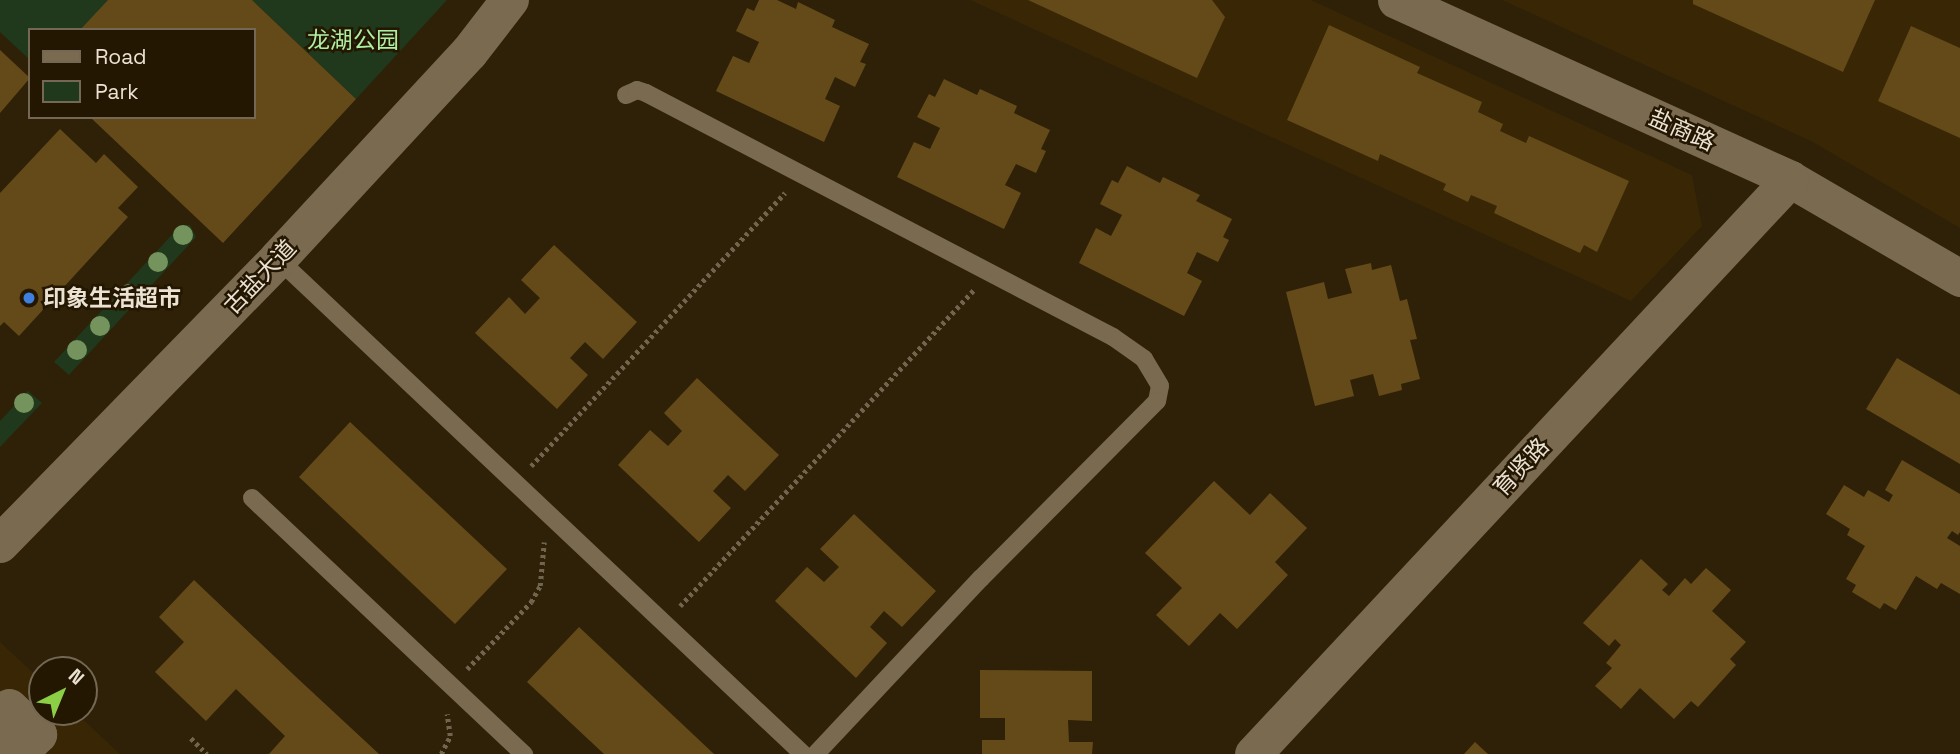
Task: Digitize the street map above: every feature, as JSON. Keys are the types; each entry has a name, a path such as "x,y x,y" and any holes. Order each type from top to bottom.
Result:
{"street":[{"name":"古盐大道","path":"0,544 278,258 469,53 510,0"},
{"name":"盐商路","path":"1396,0 1790,179 1960,278"},
{"name":"育贤路","path":"1253,754 1790,179"},
{"path":"0,753 14,738 9,707 37,734 19,754"}],"lane":[{"path":"626,95 637,90 646,93 992,271 1113,337 1144,359 1160,386 1157,401 981,578 816,754"},
{"path":"278,258 803,754"},
{"path":"252,498 524,754"}],"path":[{"path":"516,482 802,174"},
{"path":"664,623 992,271"},
{"path":"441,754 450,736 446,720 456,681 531,601 540,586 541,549 553,519"},
{"path":"191,738 207,754"}],"shaded area":[{"path":"970,0 1311,0 1692,175 1702,226 1631,301"},
{"path":"1502,0 1960,0 1960,228 1811,141"},
{"path":"0,642 28,668 28,726 90,726 120,754 0,754"}],"green space":[{"path":"0,0 109,0 84,28 28,28 28,58 0,32"},
{"name":"龙湖公园","path":"252,0 447,0 356,99"},
{"path":"181,225 190,225 196,237 69,375 54,362"},
{"path":"28,391 42,403 0,447 0,421"}],"building":[{"path":"108,0 252,0 356,99 223,243 92,119 256,119 256,28 82,28"},
{"path":"759,0 777,0 796,9 798,2 835,20 832,27 869,44 860,62 866,64 855,87 835,77 825,99 840,106 824,142 716,91 733,56 749,63 759,42 736,31 747,8 754,11"},
{"path":"1028,0 1212,0 1225,17 1197,78"},
{"path":"1693,0 1875,0 1843,72 1693,4"},
{"path":"1329,25 1420,67 1417,73 1482,102 1478,112 1503,124 1500,131 1526,143 1529,136 1629,181 1597,252 1584,245 1580,253 1494,213 1497,206 1471,195 1468,202 1443,190 1446,184 1380,154 1378,161 1287,120"},
{"path":"1911,26 1960,48 1960,138 1878,101"},
{"path":"0,50 28,76 28,80 0,113"},
{"path":"944,79 977,95 980,89 1017,106 1014,113 1050,130 1041,149 1046,151 1036,173 1016,164 1005,185 1021,193 1004,229 897,177 914,142 930,149 940,128 917,117 929,94 935,97"},
{"path":"60,129 96,163 104,154 138,187 118,208 128,217 19,336 4,322 0,326 0,193"},
{"path":"1127,166 1160,183 1163,177 1200,195 1196,201 1232,219 1223,237 1229,240 1218,262 1197,252 1187,273 1202,281 1184,316 1079,263 1096,228 1111,236 1122,215 1100,204 1112,180 1118,183"},
{"path":"554,245 637,322 603,359 585,342 570,358 588,375 557,409 475,333 509,297 525,314 540,298 521,280"},
{"path":"1371,263 1372,270 1391,265 1400,301 1407,299 1417,339 1410,340 1420,379 1401,384 1402,390 1379,396 1373,374 1350,380 1354,396 1315,406 1286,292 1324,282 1328,299 1352,293 1345,269"},
{"path":"1897,358 1960,395 1960,464 1866,409"},
{"path":"697,378 779,455 745,491 728,475 713,491 731,508 699,542 618,465 650,430 668,446 682,431 664,413"},
{"path":"350,422 507,569 455,624 299,477"},
{"path":"1902,460 1960,494 1960,532 1958,535 1952,531 1947,538 1960,546 1960,594 1941,583 1937,589 1916,576 1896,610 1884,603 1880,609 1852,592 1856,585 1846,579 1865,546 1847,535 1850,529 1826,514 1844,485 1864,497 1868,490 1889,502 1893,495 1885,490"},
{"path":"1214,481 1250,515 1270,493 1307,528 1275,562 1288,575 1237,629 1220,613 1189,646 1156,615 1182,588 1145,553"},
{"path":"854,514 936,591 902,627 884,611 870,627 887,643 856,678 775,601 807,567 824,582 839,567 820,549"},
{"path":"1641,559 1668,584 1662,590 1669,596 1685,578 1691,584 1706,568 1731,590 1712,611 1746,642 1730,659 1736,665 1698,707 1691,701 1674,719 1640,688 1621,709 1595,686 1612,668 1606,663 1621,645 1615,639 1609,646 1583,623"},
{"path":"194,580 379,754 269,754 285,736 236,689 206,721 155,672 184,642 159,617"},
{"path":"579,627 714,754 604,754 527,682"},
{"path":"980,670 1092,671 1092,721 1068,720 1069,742 1093,742 1092,754 982,754 982,740 1005,740 1005,718 980,718"},
{"path":"1475,742 1488,754 1464,754"}],"place":[{"name":"印象生活超市","path":"29,298"}]}
